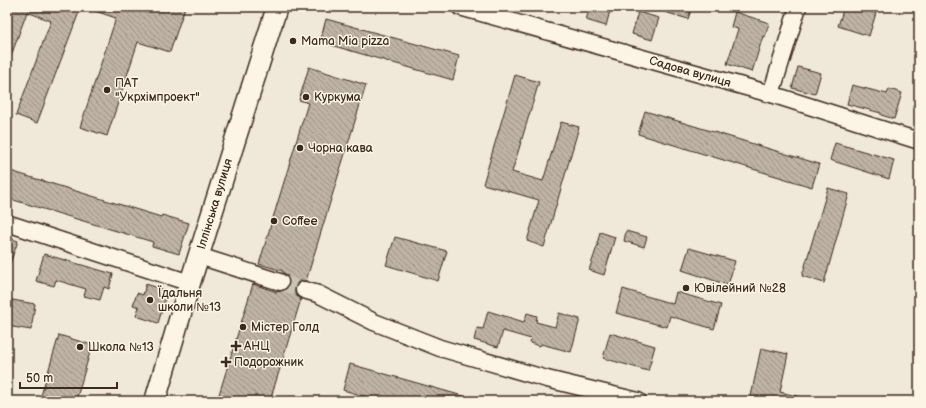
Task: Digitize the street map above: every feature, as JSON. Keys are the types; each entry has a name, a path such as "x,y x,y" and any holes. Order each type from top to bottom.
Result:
{"main road":[{"name":"Іллінська вулиця","path":"155,401 190,283 277,7"}],"street":[{"name":"Садова вулиця","path":"460,7 771,94 919,141"},
{"path":"771,94 798,7"},
{"path":"7,223 190,283"},
{"path":"199,256 280,282"},
{"path":"304,290 318,294 374,322 440,348 547,379 638,401"}],"building":[{"path":"7,7 81,7 37,123 16,115 51,21 27,12 8,64"},
{"name":"ПАТ \"Укрхімпроект\"","path":"90,7 185,7 170,52 138,42 107,136 80,127 116,18 89,9"},
{"path":"590,7 611,7 606,26 586,20"},
{"path":"659,7 692,7 688,19 658,10"},
{"path":"844,7 855,7 876,13 869,36 838,26"},
{"path":"638,12 659,18 652,40 632,34"},
{"path":"735,12 769,23 765,37 763,36 752,72 727,64 738,29 731,27"},
{"path":"326,19 459,56 453,80 320,42"},
{"path":"309,67 366,85 306,281 297,283 295,287 295,293 301,299 270,401 217,401 253,284 277,292 286,289 289,285 287,275 283,273 283,271 259,264 308,103 299,100"},
{"path":"798,67 821,73 815,94 792,88"},
{"path":"515,75 539,82 512,172 543,181 561,122 579,127 544,247 527,241 539,200 483,184"},
{"path":"852,85 887,94 889,89 902,93 894,119 881,115 881,113 847,104"},
{"path":"645,111 819,164 812,187 638,134"},
{"path":"835,143 894,160 889,179 830,160"},
{"path":"7,170 161,217 162,215 189,223 179,254 152,246 153,242 7,198"},
{"path":"828,188 849,194 824,283 802,276"},
{"path":"626,231 647,237 644,247 624,241"},
{"path":"600,232 615,237 604,275 589,270 598,244"},
{"path":"7,237 18,241 8,269 7,268"},
{"path":"395,237 447,251 438,281 386,265"},
{"path":"689,248 735,261 728,285 682,270"},
{"path":"44,254 113,274 109,289 104,287 100,300 84,296 86,289 56,280 54,286 36,281"},
{"name":"Їдальня школи №13","path":"146,284 168,291 158,323 136,316 139,307 133,305 137,293 143,295"},
{"path":"623,289 673,304 676,292 721,305 714,329 670,316 667,327 616,313"},
{"path":"7,299 35,304 31,330 7,326"},
{"path":"488,311 524,322 527,313 537,316 536,322 555,327 559,313 580,319 571,352 541,344 540,346 530,343 531,339 503,331 498,347 474,340 477,328 483,329"},
{"path":"610,333 655,346 648,371 603,358"},
{"path":"59,335 92,345 76,401 48,401 40,399"},
{"path":"761,348 788,354 780,392 801,397 800,401 750,401"},
{"path":"350,364 470,398 469,401 381,401 343,390"}],"tunnel":[{"path":"280,282 304,290"}],"place":[{"name":"Mama Mia pizza","path":"293,41"},
{"name":"ПАТ \"Укрхімпроект\"","path":"107,90"},
{"name":"Куркума","path":"306,97"},
{"name":"Чорна кава","path":"300,148"},
{"name":"Coffee","path":"274,221"},
{"name":"Ювілейний №28","path":"686,288"},
{"name":"Їдальня школи №13","path":"150,300"},
{"name":"Містер Голд","path":"243,327"},
{"name":"АНЦ","path":"236,346"},
{"name":"Школа №13","path":"80,347"},
{"name":"Подорожник","path":"226,362"}]}
